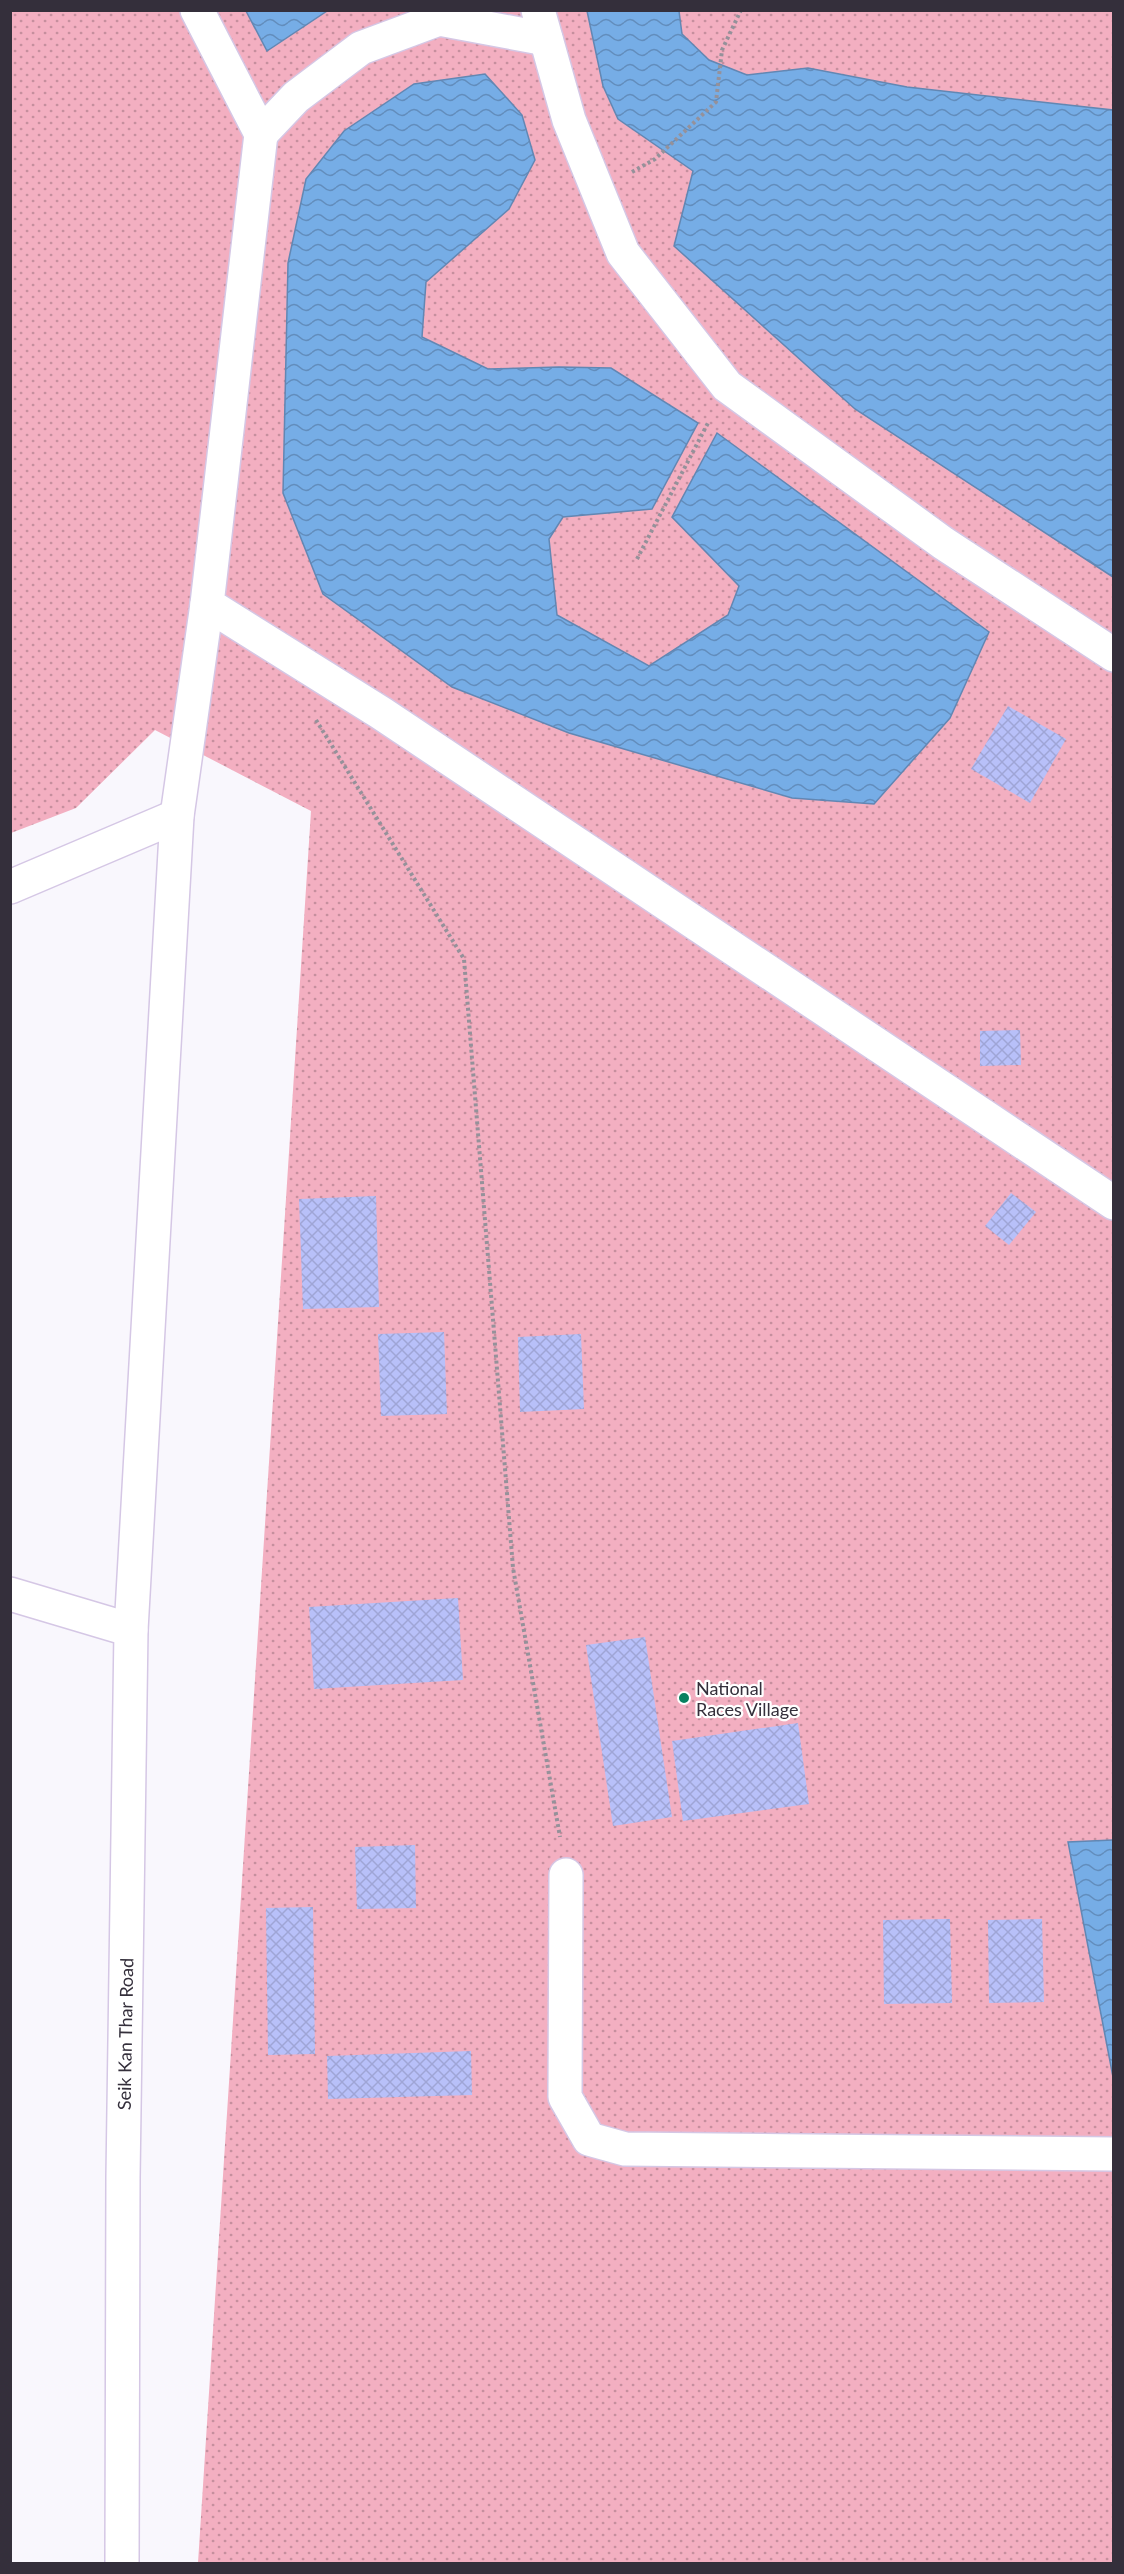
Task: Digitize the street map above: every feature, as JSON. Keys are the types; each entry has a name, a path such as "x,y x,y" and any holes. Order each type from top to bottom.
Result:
{"street":[{"path":"197,10 261,134 296,97 361,48 439,19 542,25 568,120 623,253 727,386 943,543 1113,656"},
{"name":"Seik Kan Thar Road","path":"122,2564 123,2188 131,1630 177,816 207,603 261,134"},
{"path":"207,603 381,713 1113,1203"},
{"path":"10,887 177,816"},
{"path":"10,1594 131,1630"},
{"path":"566,1875 565,2097 589,2139 625,2150 1113,2154"}],"path":[{"path":"655,159 716,102 722,50 741,10"},
{"path":"637,559 727,386"},
{"path":"311,712 464,959 513,1568 566,1875"}],"shaded area":[{"name":"National Races Village","path":"11,11 1113,11 1113,2563 198,2563 311,811 155,730 76,808 11,833"}],"water":[{"path":"246,11 327,11 267,51"},
{"path":"587,11 679,11 682,34 709,60 747,75 808,68 907,87 1113,110 1113,577 855,409 674,246 693,171 618,119 603,86"},
{"path":"485,74 522,115 535,160 509,209 426,282 422,337 488,369 611,368 698,423 652,509 563,517 549,539 557,615 649,666 728,615 739,586 672,517 717,433 989,632 950,718 874,804 792,798 569,733 452,687 323,594 283,493 288,263 306,179 344,131 414,84"},
{"path":"1114,1840 1113,2077 1068,1842"}],"building":[{"path":"1008,706 1066,739 1030,803 971,769"},
{"path":"1020,1030 1021,1065 980,1066 980,1031"},
{"path":"1011,1193 1036,1212 1009,1245 985,1226"},
{"path":"376,1196 379,1307 303,1309 299,1199"},
{"path":"444,1332 447,1414 381,1416 378,1334"},
{"path":"581,1334 584,1409 520,1412 518,1337"},
{"path":"458,1598 463,1680 314,1689 309,1607"},
{"path":"645,1637 672,1817 613,1826 586,1645"},
{"path":"798,1723 809,1804 683,1821 672,1741"},
{"path":"415,1845 416,1908 357,1909 355,1847"},
{"path":"313,1907 315,2054 268,2055 266,1908"},
{"path":"950,1919 952,2003 884,2004 883,1920"},
{"path":"1042,1919 1044,2002 989,2003 988,1920"},
{"path":"471,2051 472,2095 328,2099 327,2056"}],"place":[{"name":"National Races Village","path":"684,1698"}]}
